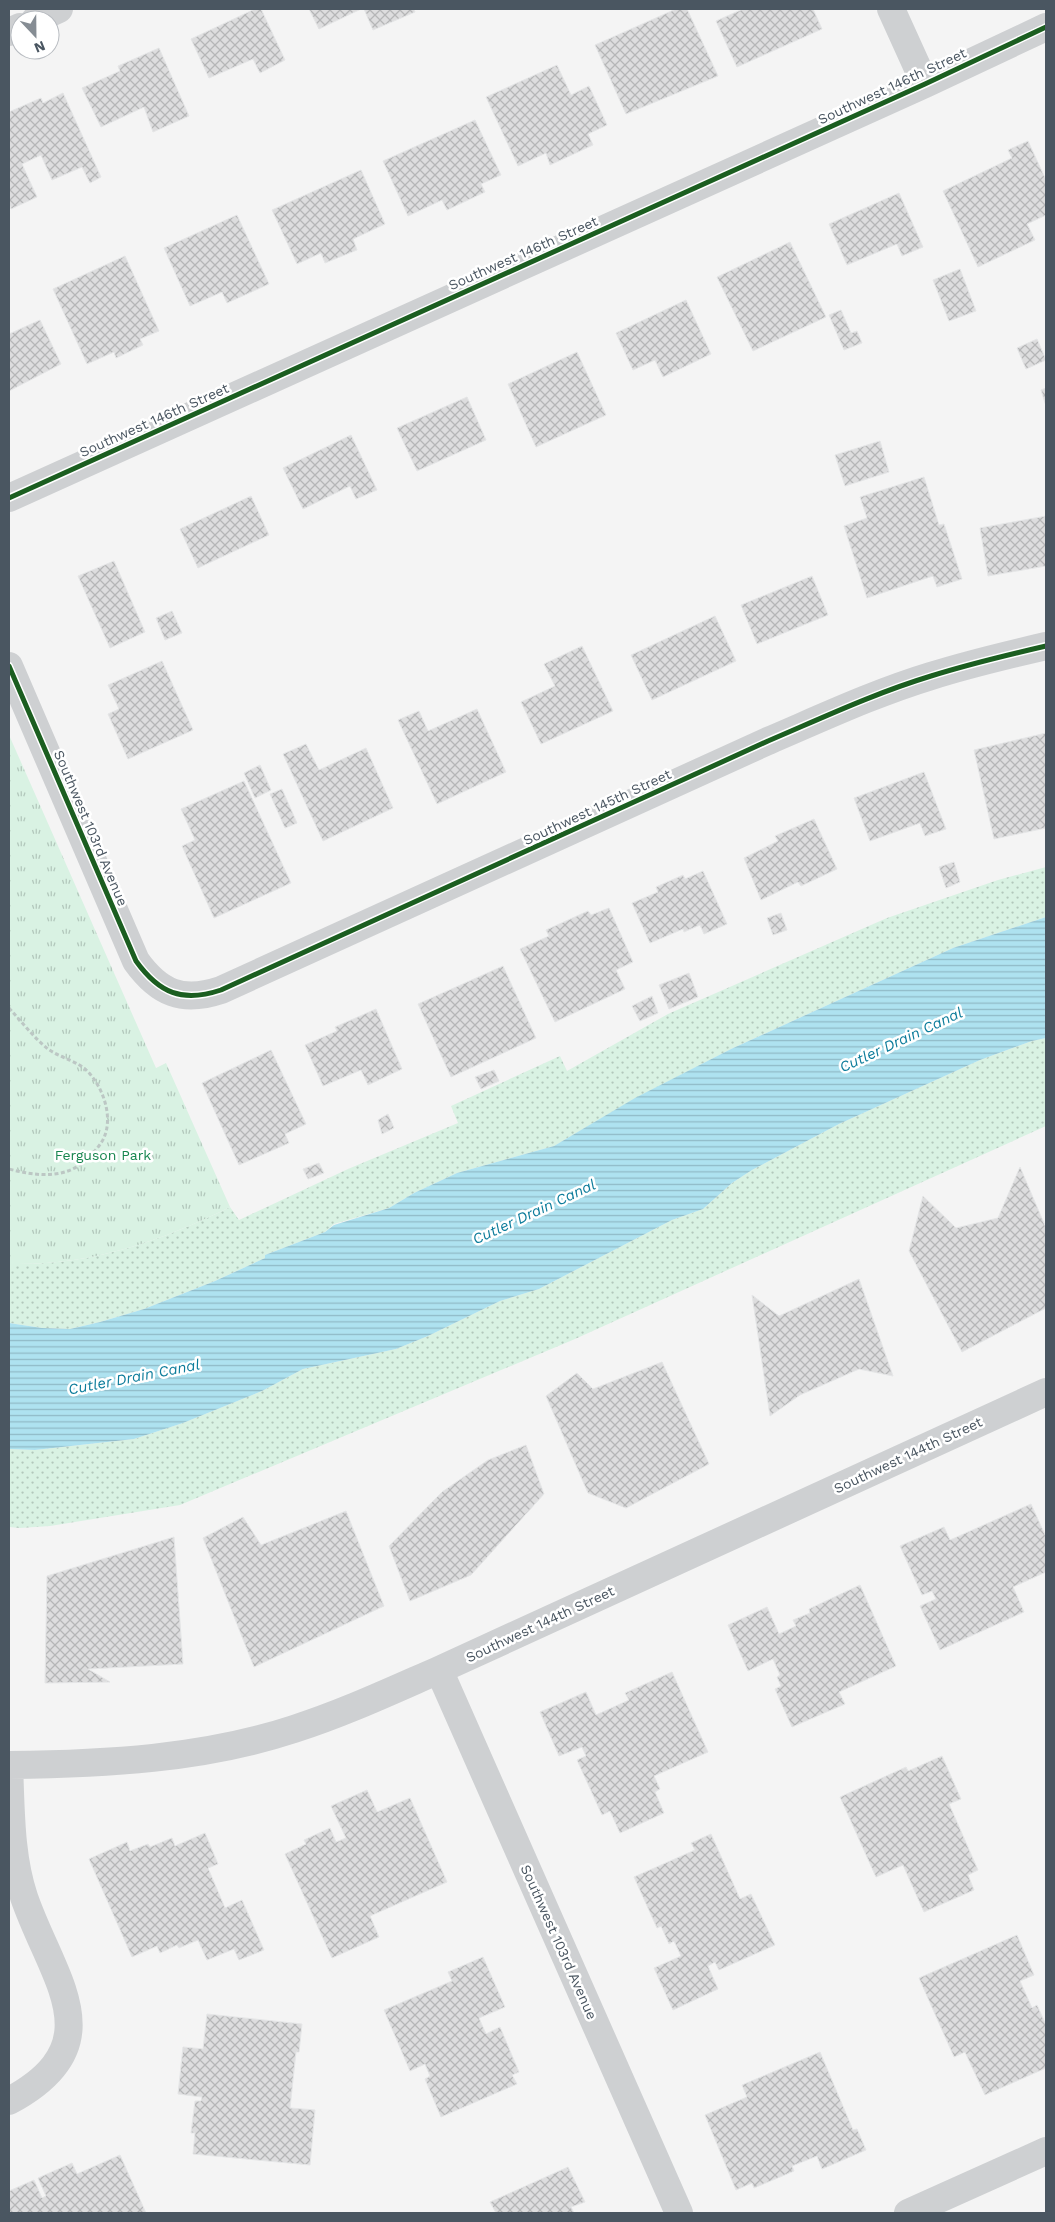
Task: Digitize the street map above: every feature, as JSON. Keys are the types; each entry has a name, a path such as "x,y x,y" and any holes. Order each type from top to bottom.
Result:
{"street":[{"path":"891,9 925,84"},
{"name":"Southwest 146th Street","path":"9,498 925,84 1046,27"},
{"name":"Southwest 145th Street","path":"164,990 176,994 206,996 768,741 856,703 930,676 991,658 1046,646"},
{"name":"Southwest 103rd Avenue","path":"9,666 136,960 153,982 164,990"},
{"name":"Southwest 144th Street","path":"9,1766 123,1761 232,1745 302,1726 353,1707 439,1670 1046,1392"},
{"name":"Southwest 103rd Avenue","path":"439,1670 679,2213"},
{"path":"9,1766 12,1839 17,1869 24,1898 62,1986 67,2006 68,2037 64,2054 59,2061 31,2088 9,2101"},
{"path":"908,2213 1046,2150"}],"path":[{"path":"9,1008 48,1048 79,1065 92,1077 105,1103 107,1127 102,1141 96,1150 72,1170 60,1174 47,1175 9,1169"}],"green space":[{"name":"Ferguson Park","path":"9,735 156,1068 166,1063 230,1207 204,1220 150,1241 95,1256 38,1264 9,1264"},
{"path":"1046,867 1046,917 953,948 731,1049 636,1098 554,1146 457,1173 414,1193 389,1208 334,1224 325,1232 265,1255 265,1258 215,1281 144,1309 70,1329 42,1328 9,1323 9,1264 67,1261 123,1249 177,1231 230,1207 239,1220 348,1169 458,1123 451,1106 560,1056 567,1071 668,1014 887,918 998,880"},
{"path":"1046,1038 1046,1126 575,1339 180,1505 50,1526 9,1527 9,1449 35,1450 134,1439 183,1423 262,1391 303,1369 396,1349 428,1336 500,1301 539,1289 672,1220 703,1209 732,1183 752,1170 839,1124 980,1060 1032,1041"}],"water":[{"name":"Cutler Drain Canal","path":"1046,917 1046,1038 1032,1041 980,1060 839,1124 752,1170 732,1183 703,1209 672,1220 539,1289 500,1301 428,1336 396,1349 303,1369 262,1391 183,1423 134,1439 35,1450 9,1449 9,1323 42,1328 70,1329 144,1309 215,1281 265,1258 265,1255 325,1232 334,1225 389,1208 414,1193 457,1173 554,1146 635,1098 731,1049 953,948"}],"building":[{"path":"255,9 261,9 285,60 260,73 253,59 209,78 191,39"},
{"path":"309,9 361,9 319,29"},
{"path":"364,9 414,9 415,12 373,30"},
{"path":"676,9 687,9 718,76 626,114 595,45"},
{"path":"743,9 813,9 822,29 737,67 716,21"},
{"path":"159,48 189,116 153,132 144,107 101,127 82,88 120,71 118,66"},
{"path":"557,65 571,95 589,86 607,125 588,134 593,145 550,165 546,153 518,166 486,97"},
{"path":"63,93 101,177 90,183 82,167 52,180 41,155 22,164 37,197 11,209 9,203 9,112 41,98 43,103"},
{"path":"475,120 501,175 481,184 485,192 447,210 442,200 408,216 383,161"},
{"path":"1028,141 1046,180 1046,215 1027,224 1035,240 978,267 943,191 1012,158 1008,150"},
{"path":"361,170 385,224 353,239 357,250 325,263 321,253 297,264 272,210"},
{"path":"899,193 923,247 902,256 897,244 847,265 829,224"},
{"path":"237,215 269,284 227,303 222,292 190,306 164,248"},
{"path":"790,242 826,317 753,351 717,277"},
{"path":"125,256 159,331 140,339 143,345 116,358 114,352 87,364 53,289"},
{"path":"960,269 976,311 949,321 933,280"},
{"path":"686,300 711,354 663,377 655,360 633,370 616,333"},
{"path":"841,310 851,333 857,331 862,343 844,350 829,315"},
{"path":"40,320 61,364 9,391 9,334"},
{"path":"1037,339 1046,360 1026,369 1017,348"},
{"path":"577,352 606,415 536,447 508,384"},
{"path":"1046,388 1046,406 1041,390"},
{"path":"467,397 486,440 417,471 397,428"},
{"path":"351,435 377,490 356,499 350,486 303,509 283,468"},
{"path":"880,441 889,472 845,486 835,455"},
{"path":"924,477 939,525 944,524 962,579 937,587 933,576 867,598 844,526 867,518 860,497"},
{"path":"251,496 269,535 198,568 180,529"},
{"path":"1046,516 1046,566 988,576 980,528"},
{"path":"114,561 145,632 110,648 78,576"},
{"path":"812,576 828,615 757,644 741,605"},
{"path":"172,611 182,633 165,640 156,618"},
{"path":"715,616 736,661 652,700 631,655"},
{"path":"582,646 613,711 541,744 521,702 555,686 544,664"},
{"path":"162,661 193,730 128,759 108,714 119,709 108,685"},
{"path":"477,709 506,772 437,804 398,720 419,711 428,731"},
{"path":"1046,733 1046,828 994,839 974,750"},
{"path":"306,744 319,770 366,748 393,808 323,841 283,754"},
{"path":"260,765 271,790 255,798 244,773"},
{"path":"924,772 946,829 925,836 920,823 870,841 854,798"},
{"path":"244,781 291,883 214,918 182,846 195,840 181,809"},
{"path":"282,789 297,823 285,828 270,794"},
{"path":"814,819 837,869 801,886 798,882 761,900 744,858 778,841 775,836"},
{"path":"954,862 960,882 946,888 939,867"},
{"path":"703,871 727,924 704,934 700,925 684,932 683,929 650,943 632,903 658,892 656,887 683,875 685,879"},
{"path":"609,908 633,962 616,970 625,989 555,1022 520,949 549,936 546,930 588,911 591,915"},
{"path":"781,913 787,930 773,935 767,918"},
{"path":"503,966 536,1038 451,1077 418,1004"},
{"path":"689,973 698,997 669,1009 659,985"},
{"path":"652,996 658,1013 640,1021 632,1006"},
{"path":"376,1009 402,1069 368,1085 361,1070 323,1086 305,1045 337,1031 335,1027"},
{"path":"271,1050 306,1124 285,1134 289,1143 239,1165 202,1083"},
{"path":"494,1070 499,1081 481,1089 475,1077"},
{"path":"388,1114 394,1128 382,1134 378,1120"},
{"path":"319,1163 324,1173 308,1179 303,1169"},
{"path":"1020,1167 1046,1228 1046,1308 962,1352 909,1251 923,1196 956,1228 998,1218"},
{"path":"859,1279 893,1376 859,1369 800,1395 770,1416 752,1295 779,1316"},
{"path":"662,1362 709,1464 626,1508 588,1493 546,1396 577,1373 593,1389"},
{"path":"526,1445 544,1494 471,1575 410,1601 389,1546 442,1492 488,1460"},
{"path":"1031,1504 1046,1537 1046,1572 1013,1587 1024,1612 940,1650 920,1606 936,1599 932,1591 922,1595 900,1546 944,1527 950,1540"},
{"path":"346,1511 384,1606 254,1667 203,1538 243,1517 261,1545"},
{"path":"174,1537 183,1664 88,1669 110,1682 45,1683 47,1576"},
{"path":"860,1585 896,1666 839,1692 845,1704 792,1727 775,1689 781,1686 777,1677 780,1675 773,1659 748,1671 728,1625 767,1607 779,1634 796,1626 793,1620 810,1613 809,1609"},
{"path":"672,1672 708,1752 654,1776 660,1789 655,1792 664,1813 620,1833 610,1811 602,1815 577,1760 586,1756 582,1747 559,1756 540,1712 586,1692 596,1715 629,1700 625,1693"},
{"path":"942,1756 961,1799 949,1804 978,1870 968,1875 974,1890 924,1912 903,1865 876,1877 840,1797 906,1767 908,1771"},
{"path":"367,1790 377,1812 410,1798 447,1882 370,1916 379,1937 332,1958 285,1854 306,1844 304,1840 330,1828 336,1842 346,1838 331,1806"},
{"path":"205,1833 218,1864 208,1868 225,1908 242,1900 264,1950 239,1960 234,1949 207,1960 198,1940 179,1948 177,1945 160,1953 157,1946 132,1957 89,1859 127,1842 130,1851 148,1844 150,1847 172,1838 175,1846"},
{"path":"711,1834 740,1899 751,1894 775,1945 719,1970 715,1962 708,1966 718,1989 673,2010 654,1968 681,1956 674,1941 669,1944 661,1926 657,1928 634,1877 695,1850 691,1843"},
{"path":"1017,1935 1034,1975 1020,1981 1032,2008 1037,2005 1046,2025 1046,2068 985,2095 965,2052 954,2057 919,1978"},
{"path":"483,1957 505,2007 479,2018 486,2034 500,2027 519,2072 512,2075 517,2084 441,2117 425,2079 430,2076 425,2064 410,2071 384,2010 452,1981 448,1972"},
{"path":"207,2014 302,2024 299,2052 296,2052 290,2108 315,2110 310,2165 193,2154 195,2133 191,2133 195,2101 201,2101 202,2097 178,2094 183,2047 203,2049"},
{"path":"820,2052 853,2130 857,2129 866,2150 822,2169 817,2156 792,2166 794,2171 754,2188 752,2183 736,2190 705,2115 747,2097 742,2085"},
{"path":"120,2155 146,2213 9,2213 9,2191 34,2180 42,2198 46,2196 38,2178 72,2163 77,2174"},
{"path":"568,2167 585,2202 571,2207 574,2213 496,2213 490,2202"}],"cycle path":[{"path":"9,498 925,84 1046,27"},
{"path":"9,666 136,961 163,988 183,995 194,995 221,990 849,706 889,690 945,672 1046,646"}]}
